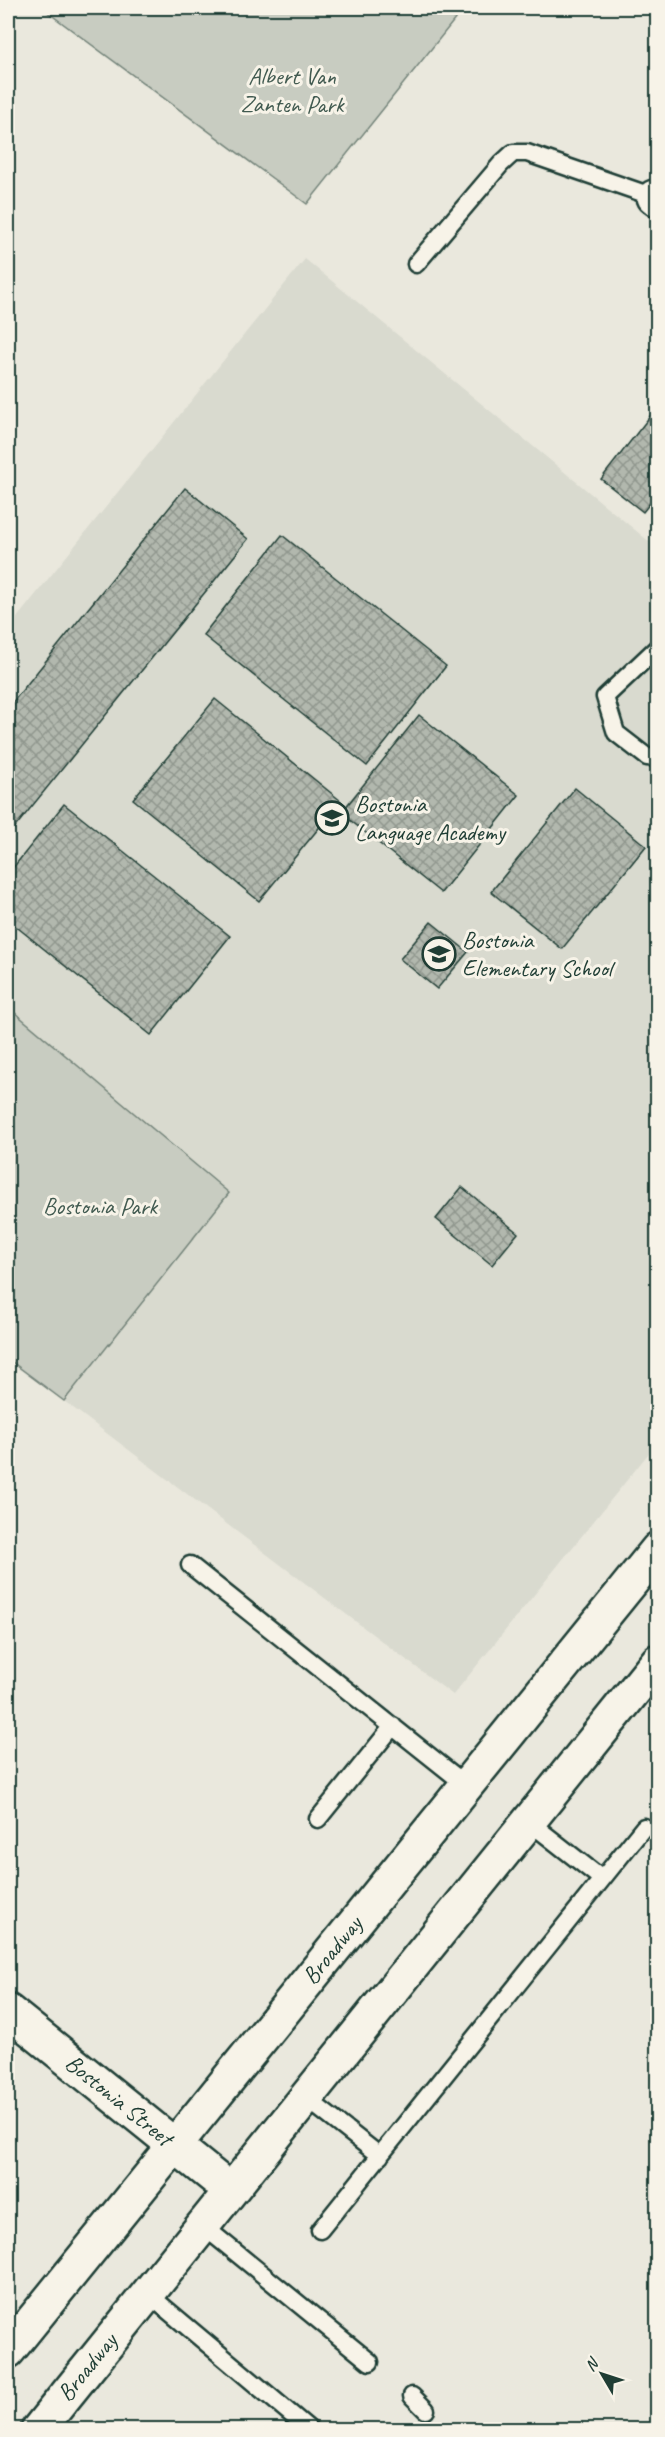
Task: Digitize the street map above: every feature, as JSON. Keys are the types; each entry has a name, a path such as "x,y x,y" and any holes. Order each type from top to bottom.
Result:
{"main road":[{"name":"Broadway","path":"8,2352 657,1549"},
{"name":"Broadway","path":"38,2430 657,1661"},
{"name":"Bostonia Street","path":"8,2011 230,2190"}],"lane":[{"path":"416,264 513,153 527,153 656,198"},
{"path":"657,647 605,697 616,732 646,757 657,758"},
{"path":"190,1565 466,1785"},
{"path":"318,1819 393,1726"},
{"path":"528,1821 602,1879"},
{"path":"320,2230 644,1827"},
{"path":"305,2097 380,2156"},
{"path":"202,2225 370,2362"},
{"path":"147,2293 310,2430"},
{"path":"412,2396 426,2410"}],"shaded area":[{"name":"Bostonia Language Academy","path":"305,259 657,548 657,1443 453,1695 64,1401 228,1193 8,1007 8,629"}],"green space":[{"name":"Albert Van Zanten Park","path":"42,8 464,8 307,204"},
{"name":"Bostonia Park","path":"8,1007 229,1193 64,1401 8,1359"}],"building":[{"path":"658,406 658,493 643,512 601,479"},
{"path":"185,488 248,539 8,836 8,708"},
{"path":"282,535 446,666 367,766 203,635"},
{"path":"215,699 341,801 259,901 133,799"},
{"path":"419,715 519,795 441,893 341,813"},
{"path":"575,788 646,846 562,949 491,892"},
{"path":"64,804 230,936 151,1035 8,920 8,874"},
{"path":"431,922 468,952 437,989 400,959"},
{"path":"462,1187 518,1233 492,1265 436,1219"}],"place":[{"name":"Bostonia Language Academy","path":"332,818"},
{"name":"Bostonia Elementary School","path":"439,954"}]}
